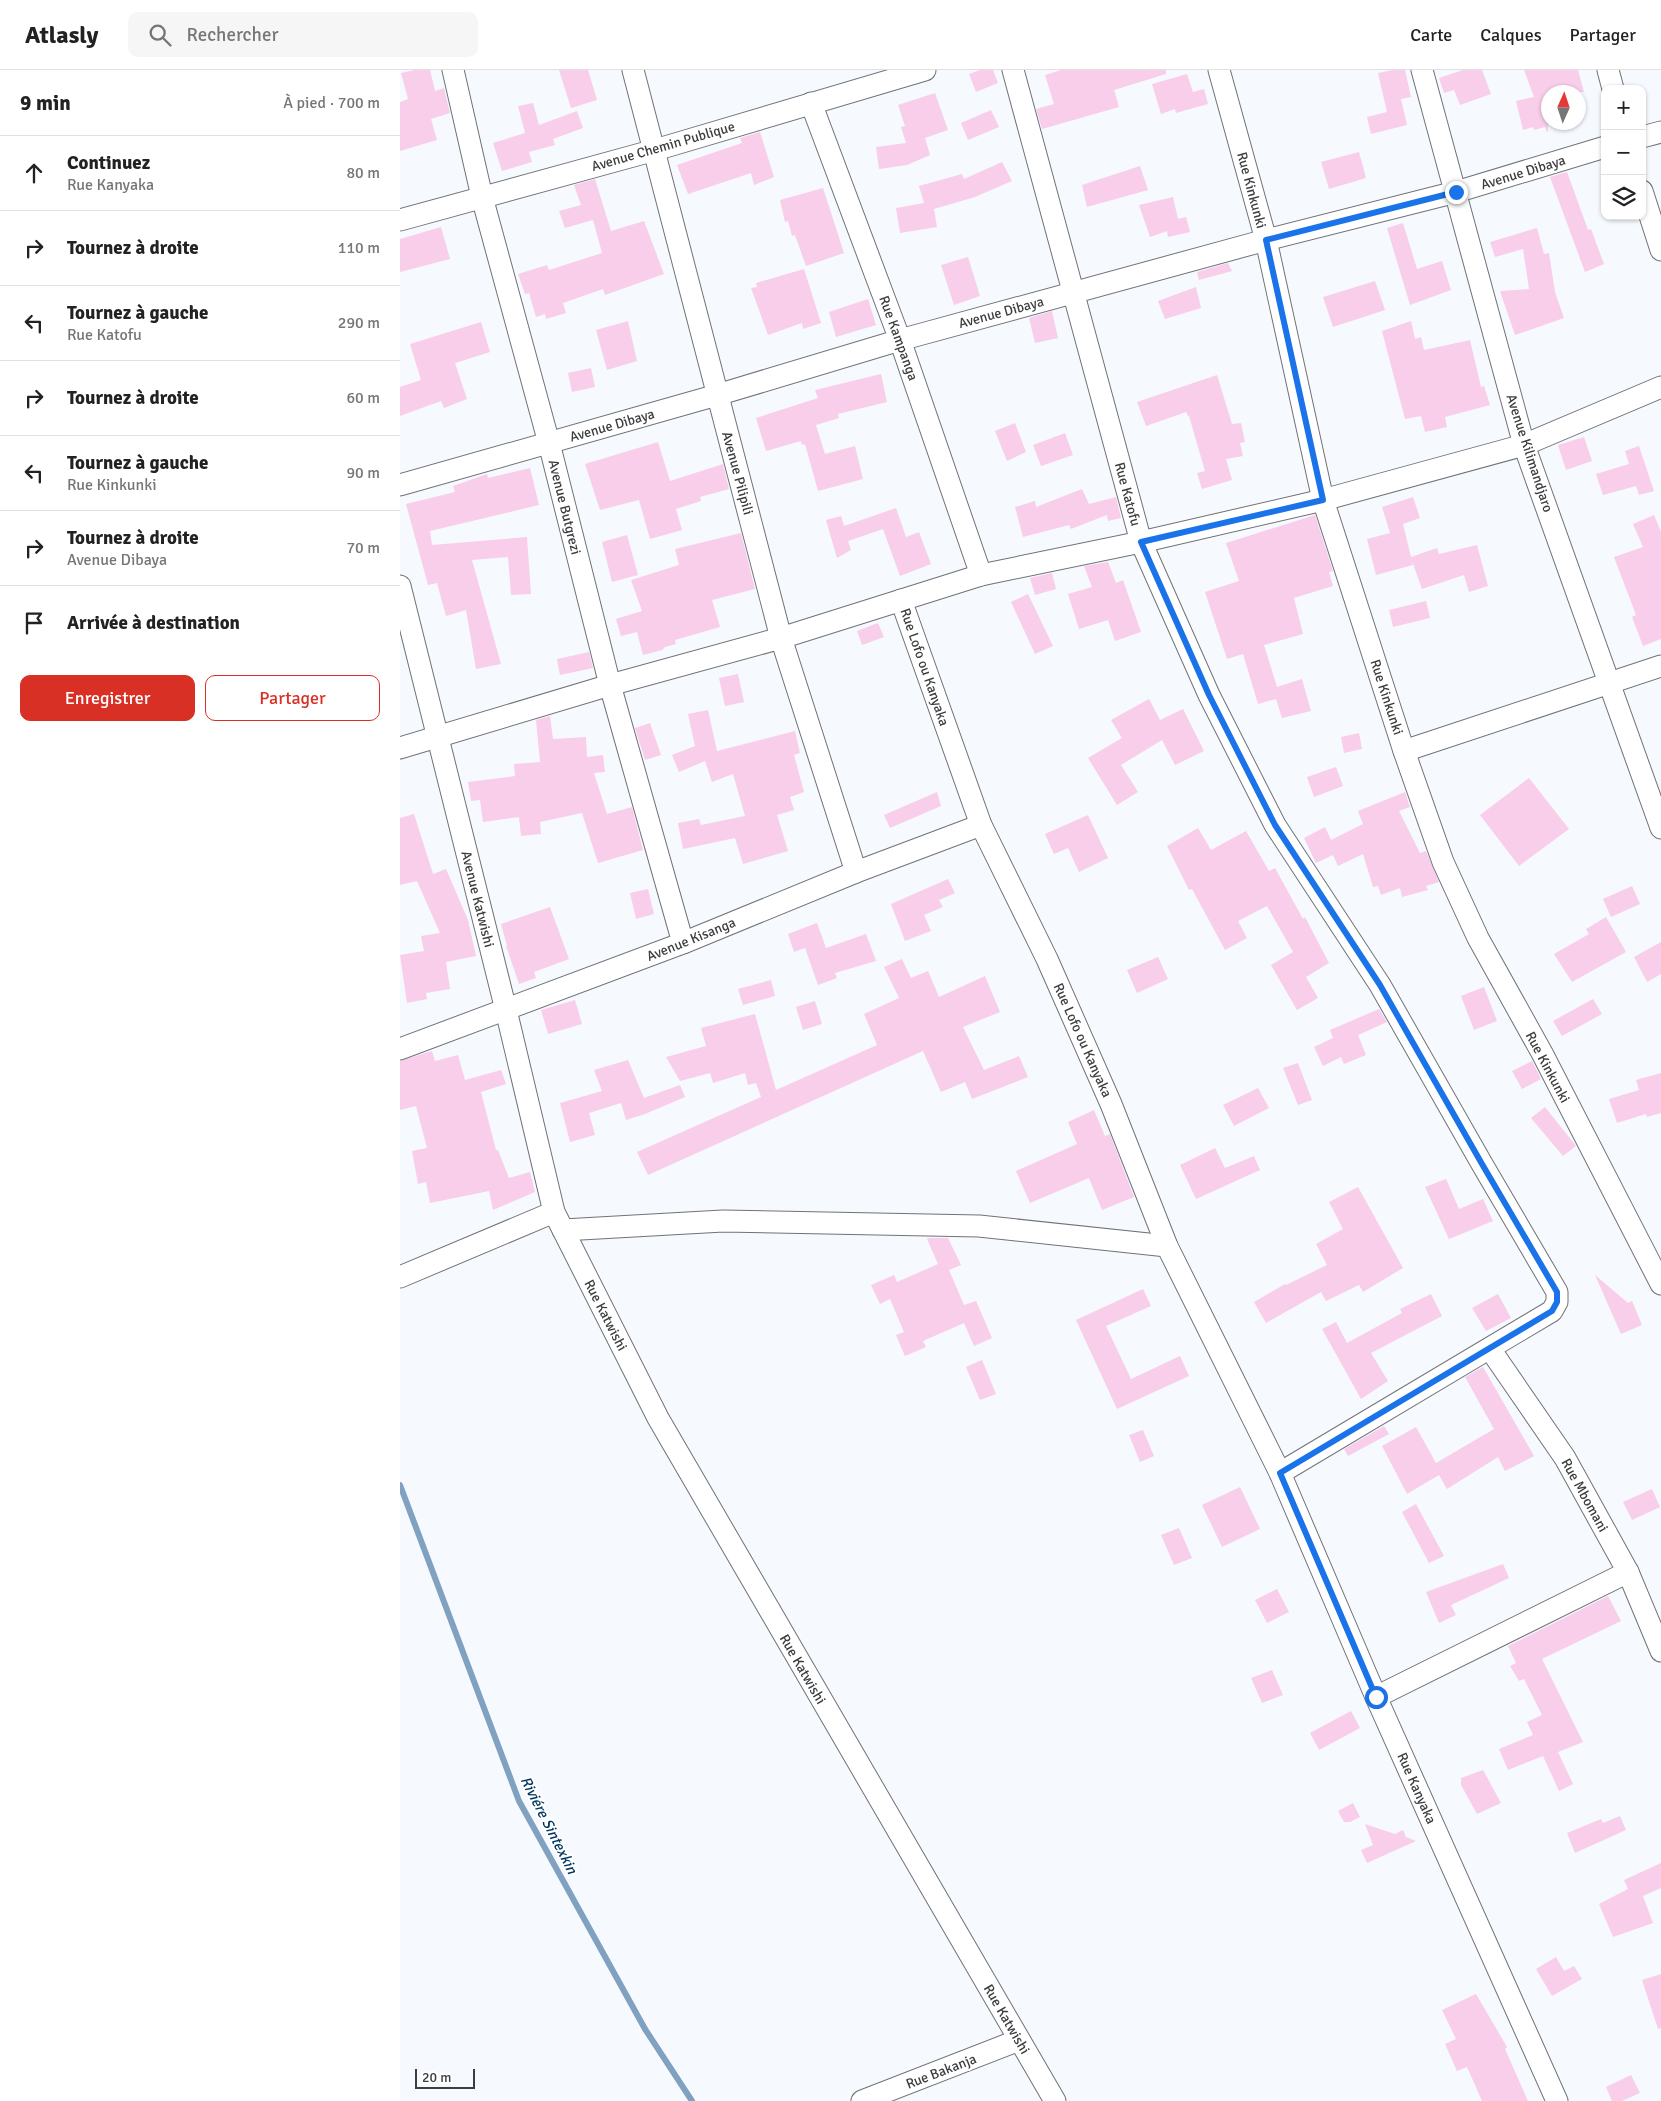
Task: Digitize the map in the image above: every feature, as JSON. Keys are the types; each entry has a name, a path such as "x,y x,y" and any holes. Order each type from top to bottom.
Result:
{"street":[{"name":"Avenue Butgrezi","path":"453,70 482,198 549,442 610,685 683,942"},
{"name":"Avenue Pilipili","path":"633,70 781,638 856,872"},
{"name":"Avenue Chemin Publique","path":"400,220 655,150 925,70"},
{"name":"Rue Katofu","path":"1013,70 1141,542 1209,695 1275,825 1380,985 1557,1292 1557,1302 1552,1311 1490,1349"},
{"name":"Rue Kinkunki","path":"1219,70 1266,240 1323,500 1404,751 1444,862 1478,938 1542,1054 1661,1284"},
{"name":"Avenue Kilimandjaro","path":"1422,70 1524,445 1661,828"},
{"path":"1608,70 1612,85"},
{"name":"Rue Kampanga","path":"811,103 900,340 981,575"},
{"path":"1646,135 1661,132"},
{"name":"Avenue Dibaya","path":"400,485 717,395 900,340 1266,240 1456,192 1601,148"},
{"path":"1646,203 1661,250"},
{"path":"400,748 610,685 781,638 981,575 1141,542 1323,500 1524,445 1661,387"},
{"name":"Avenue Katwishi","path":"400,586 558,1221"},
{"name":"Rue Lofo ou Kanyaka","path":"901,600 981,825 1047,959 1111,1104 1167,1246 1280,1473"},
{"path":"1404,751 1661,666"},
{"name":"Avenue Kisanga","path":"400,1049 683,942 856,872 981,825"},
{"path":"400,1277 558,1221 723,1221 979,1226 1167,1246"},
{"name":"Rue Katwishi","path":"558,1221 658,1418 1055,2101"},
{"path":"1280,1473 1490,1349"},
{"name":"Rue Mbomani","path":"1490,1349 1565,1458 1628,1572 1661,1651"},
{"name":"Rue Kanyaka","path":"1280,1473 1376,1697 1557,2101"},
{"path":"1376,1697 1628,1572"},
{"name":"Rue Bakanja","path":"862,2101 1019,2040"}],"building":[{"path":"415,70 430,70 435,91 444,88 450,113 431,119 437,140 400,151 400,102 408,99 401,73"},
{"path":"559,70 588,70 597,100 571,108"},
{"path":"980,70 993,70 998,83 976,92 969,74"},
{"path":"1061,70 1166,70 1166,74 1114,90 1119,107 1042,129 1036,109 1054,104 1045,75"},
{"path":"1405,70 1411,97 1401,99 1407,125 1371,134 1367,117 1387,112 1378,73"},
{"path":"1463,70 1482,70 1491,94 1460,105 1454,90 1444,93 1439,78"},
{"path":"1524,70 1578,70 1582,85 1541,85 1541,128 1534,130 1533,127 1523,130 1516,101 1534,97"},
{"path":"1187,74 1193,92 1204,89 1208,104 1176,113 1175,109 1161,114 1152,84"},
{"path":"935,93 948,130 925,138 930,155 907,165 879,169 876,147 906,143 901,127 905,126 898,105"},
{"path":"533,103 539,125 577,111 583,128 553,139 555,145 529,152 532,162 502,171 493,143 525,133 518,106"},
{"path":"991,110 999,127 968,140 961,123"},
{"path":"760,132 774,177 754,185 751,173 688,194 677,165 742,143 740,138"},
{"path":"1359,152 1366,178 1329,189 1321,162"},
{"path":"1002,162 1012,181 975,197 934,209 937,227 900,233 896,208 924,203 919,186 962,174 964,179"},
{"path":"1140,166 1148,190 1087,207 1082,185"},
{"path":"1567,172 1588,230 1591,229 1604,264 1585,272 1550,177"},
{"path":"595,179 611,231 644,221 664,274 605,295 603,289 563,303 566,313 546,319 545,314 536,317 529,293 525,294 518,274 547,265 549,270 602,253 593,220 565,228 559,211 581,205 574,185"},
{"path":"823,188 844,253 806,266 795,235 792,236 788,221 785,222 780,200"},
{"path":"1173,197 1178,219 1186,217 1190,232 1168,237 1167,231 1150,237 1139,205"},
{"path":"1403,223 1417,269 1442,261 1451,290 1410,305 1387,228"},
{"path":"441,227 450,259 400,272 400,239"},
{"path":"1537,228 1544,254 1549,253 1555,292 1564,318 1515,335 1500,291 1529,289 1523,249 1495,257 1490,242"},
{"path":"968,257 980,296 954,305 941,265"},
{"path":"1228,263 1232,271 1199,280 1197,272"},
{"path":"804,269 821,323 803,329 802,323 768,335 751,288 757,287 756,283"},
{"path":"1375,281 1385,310 1333,327 1323,297"},
{"path":"1196,287 1201,308 1165,319 1158,301"},
{"path":"868,299 876,325 836,337 829,312"},
{"path":"1052,311 1058,338 1035,343 1029,318"},
{"path":"628,321 637,361 607,370 596,330"},
{"path":"1411,321 1415,339 1421,337 1424,350 1470,340 1481,387 1484,386 1490,405 1445,417 1447,427 1425,432 1421,416 1405,419 1382,331"},
{"path":"481,322 490,352 455,363 467,399 444,408 441,401 400,416 400,387 421,380 410,344"},
{"path":"591,368 595,387 572,392 568,373"},
{"path":"881,374 887,402 838,414 839,418 816,425 825,454 855,446 863,479 818,491 805,444 802,445 801,441 766,451 756,418 818,398 815,390"},
{"path":"1217,375 1232,424 1241,423 1245,442 1240,443 1243,456 1226,459 1232,480 1202,489 1197,473 1205,471 1189,416 1186,412 1146,426 1137,402"},
{"path":"1015,423 1026,452 1007,461 995,431"},
{"path":"1065,433 1073,455 1041,466 1033,445"},
{"path":"1584,437 1592,461 1566,470 1558,445"},
{"path":"658,442 670,481 723,464 729,489 700,497 701,501 676,509 682,530 650,539 639,500 600,510 585,464"},
{"path":"1639,446 1654,491 1639,495 1636,486 1603,495 1596,474 1629,464 1625,451"},
{"path":"530,468 539,505 430,531 432,545 527,537 531,594 511,595 508,557 472,560 501,664 476,669 466,610 446,616 437,583 428,585 406,504 455,492 453,486 487,474 488,478"},
{"path":"1082,489 1089,504 1116,497 1121,518 1108,521 1107,515 1071,529 1069,525 1023,537 1015,507 1035,501 1036,507"},
{"path":"1413,497 1420,518 1403,524 1411,557 1437,548 1439,554 1477,545 1488,586 1469,592 1464,575 1422,589 1411,558 1413,565 1376,575 1367,539 1390,533 1382,507"},
{"path":"896,508 906,537 919,532 931,564 900,576 883,529 848,541 851,550 837,558 826,520 841,516 844,526"},
{"path":"1315,515 1333,571 1329,572 1333,586 1294,598 1303,634 1264,645 1277,687 1302,679 1311,711 1282,718 1276,699 1258,704 1243,654 1227,659 1205,592 1239,581 1226,543"},
{"path":"1654,515 1661,532 1661,639 1643,646 1632,617 1636,615 1614,557 1643,547 1633,524"},
{"path":"741,533 755,589 712,600 720,627 675,640 676,644 643,655 637,632 621,636 616,619 642,611 631,580 679,565 675,549"},
{"path":"627,535 638,575 612,582 602,542"},
{"path":"1108,562 1116,583 1123,580 1141,632 1115,641 1108,620 1079,629 1068,594 1092,587 1084,566"},
{"path":"1052,573 1056,589 1035,595 1030,578"},
{"path":"1028,594 1053,646 1035,654 1011,602"},
{"path":"1426,601 1430,618 1393,627 1389,610"},
{"path":"878,623 884,637 862,645 857,631"},
{"path":"589,652 593,668 560,675 557,659"},
{"path":"738,674 744,702 725,706 719,678"},
{"path":"1149,699 1160,720 1183,709 1204,751 1175,765 1162,740 1121,765 1138,792 1117,805 1088,758 1122,738 1111,720"},
{"path":"708,710 717,751 795,731 800,753 794,755 804,792 790,797 794,810 777,815 788,851 743,864 735,838 683,849 678,823 699,819 701,825 745,816 733,774 712,782 705,761 679,772 672,755 695,746 688,714"},
{"path":"550,716 553,739 586,737 587,757 603,755 605,772 594,773 607,814 632,807 643,850 598,863 582,813 540,822 541,834 521,836 519,817 483,822 480,800 471,801 468,782 515,776 514,764 540,762 536,720"},
{"path":"650,723 661,755 645,760 635,728"},
{"path":"1359,733 1362,749 1344,753 1341,737"},
{"path":"1336,767 1343,786 1314,797 1307,777"},
{"path":"1529,778 1569,829 1519,866 1480,815"},
{"path":"937,792 941,806 890,828 884,815"},
{"path":"1405,792 1410,807 1399,811 1420,853 1426,851 1439,882 1426,886 1428,890 1402,897 1400,888 1381,895 1378,886 1373,887 1363,854 1338,866 1333,855 1316,863 1304,838 1325,827 1331,840 1363,824 1358,811"},
{"path":"414,814 433,874 446,869 468,920 476,956 446,962 450,989 426,993 427,999 407,1003 400,955 424,951 421,936 440,933 417,881 400,885 400,818"},
{"path":"1088,815 1108,858 1079,872 1068,848 1054,854 1045,834"},
{"path":"1198,828 1211,850 1246,831 1269,871 1275,868 1303,919 1305,917 1329,963 1306,977 1318,998 1297,1010 1271,965 1293,952 1267,906 1238,921 1247,938 1225,950 1192,889 1189,890 1167,846"},
{"path":"948,879 955,893 939,900 943,907 924,915 931,931 905,941 891,904"},
{"path":"1632,886 1640,904 1611,917 1603,899"},
{"path":"648,889 654,914 636,919 630,893"},
{"path":"550,907 569,959 534,972 536,978 519,984 506,946 501,924"},
{"path":"1606,917 1626,952 1572,982 1554,954 1589,934 1586,929"},
{"path":"817,923 826,948 866,934 876,961 835,973 837,978 818,985 805,948 794,952 788,934"},
{"path":"1661,942 1661,974 1647,982 1634,957"},
{"path":"1158,957 1168,979 1137,993 1127,970"},
{"path":"902,959 911,978 928,971 939,997 985,976 1000,1012 963,1027 984,1070 1019,1056 1028,1077 972,1099 965,1082 941,1092 923,1051 648,1175 637,1152 761,1097 756,1083 748,1085 745,1073 713,1083 710,1073 680,1081 666,1057 706,1046 701,1028 755,1014 776,1090 877,1045 864,1014 899,998 884,967"},
{"path":"771,980 775,996 743,1005 738,989"},
{"path":"1484,987 1497,1021 1474,1030 1461,996"},
{"path":"1593,999 1602,1014 1562,1036 1553,1021"},
{"path":"575,1000 582,1024 548,1034 541,1010"},
{"path":"815,1001 822,1024 803,1030 796,1007"},
{"path":"1379,1009 1387,1022 1358,1035 1366,1055 1344,1064 1341,1057 1323,1066 1314,1047 1333,1038 1330,1030"},
{"path":"432,1051 435,1061 458,1055 465,1080 501,1070 506,1084 481,1092 496,1150 498,1150 509,1178 530,1172 535,1192 493,1210 489,1191 430,1203 426,1182 418,1184 412,1151 427,1148 416,1106 400,1110 400,1061"},
{"path":"628,1060 644,1098 680,1085 685,1097 626,1120 621,1103 589,1113 595,1135 570,1142 560,1103 602,1091 594,1070"},
{"path":"1532,1061 1541,1079 1522,1089 1512,1071"},
{"path":"1298,1063 1312,1100 1298,1105 1283,1068"},
{"path":"1661,1073 1661,1113 1647,1117 1646,1114 1617,1123 1609,1099 1639,1090 1636,1080"},
{"path":"1258,1088 1269,1108 1234,1126 1223,1105"},
{"path":"1545,1107 1576,1146 1563,1156 1531,1118"},
{"path":"1094,1110 1105,1136 1110,1134 1134,1197 1102,1210 1089,1178 1030,1203 1016,1171 1077,1144 1068,1122"},
{"path":"1215,1148 1225,1168 1254,1156 1260,1170 1196,1199 1180,1165"},
{"path":"1446,1179 1459,1209 1483,1199 1493,1221 1449,1239 1425,1187"},
{"path":"1358,1187 1403,1268 1363,1292 1359,1285 1326,1301 1321,1292 1266,1323 1254,1302 1285,1284 1327,1265 1316,1244 1343,1229 1329,1202"},
{"path":"948,1238 961,1265 949,1270 964,1305 976,1301 992,1338 974,1346 964,1323 923,1341 926,1347 905,1356 896,1335 904,1332 890,1299 880,1304 871,1285 894,1275 897,1282 938,1264 927,1239"},
{"path":"1595,1275 1628,1303 1632,1301 1642,1325 1621,1334"},
{"path":"1143,1289 1151,1306 1106,1326 1131,1379 1180,1356 1189,1376 1117,1409 1076,1320"},
{"path":"1431,1294 1442,1316 1371,1353 1388,1381 1361,1399 1322,1329 1336,1322 1347,1343 1402,1313 1400,1309"},
{"path":"1498,1294 1511,1318 1486,1331 1472,1308"},
{"path":"982,1360 996,1394 980,1400 966,1367"},
{"path":"1483,1367 1534,1456 1505,1471 1498,1457 1447,1489 1439,1475 1407,1494 1382,1446 1416,1427 1436,1463 1494,1429 1465,1377"},
{"path":"1384,1426 1389,1434 1348,1456 1344,1449"},
{"path":"1143,1430 1154,1456 1140,1462 1129,1435"},
{"path":"1240,1487 1260,1529 1222,1547 1202,1505"},
{"path":"1652,1489 1660,1507 1632,1520 1623,1502"},
{"path":"1416,1504 1444,1556 1429,1563 1402,1512"},
{"path":"1179,1528 1192,1558 1174,1565 1161,1535"},
{"path":"1503,1564 1509,1578 1451,1605 1456,1615 1439,1623 1426,1592"},
{"path":"1277,1589 1289,1612 1267,1623 1255,1600"},
{"path":"1608,1596 1621,1621 1542,1659 1583,1742 1558,1752 1573,1784 1559,1791 1543,1756 1508,1770 1499,1749 1533,1735 1527,1722 1542,1715 1524,1679 1519,1681 1510,1666 1516,1663 1508,1646"},
{"path":"1272,1670 1283,1695 1262,1703 1251,1678"},
{"path":"1351,1711 1360,1728 1319,1750 1310,1733"},
{"path":"1483,1770 1501,1803 1477,1814 1461,1785 1461,1778"},
{"path":"1353,1803 1360,1817 1350,1822 1344,1822 1338,1811"},
{"path":"1620,1816 1626,1830 1575,1853 1567,1833 1601,1819 1603,1823"},
{"path":"1365,1824 1395,1834 1403,1830 1406,1837 1416,1841 1367,1863 1361,1850 1373,1845"},
{"path":"1661,1863 1661,1888 1643,1896 1653,1923 1613,1937 1599,1904 1628,1889 1624,1880"},
{"path":"1556,1957 1564,1971 1574,1966 1582,1979 1552,1996 1536,1969"},
{"path":"1661,1974 1661,2028 1658,2029 1642,1980"},
{"path":"1476,1994 1507,2047 1505,2049 1528,2101 1482,2101 1467,2067 1457,2071 1445,2044 1456,2039 1442,2010"},
{"path":"1631,2075 1640,2093 1622,2101 1612,2101 1606,2087"}],"waterway":[{"name":"Riviére Sintexkin","path":"400,1485 519,1801 645,2029 692,2101"}],"route":[{"path":"1376,1697 1280,1473 1552,1311 1557,1302 1557,1292 1380,985 1275,825 1209,695 1141,542 1323,500 1266,240 1456,192"}]}
